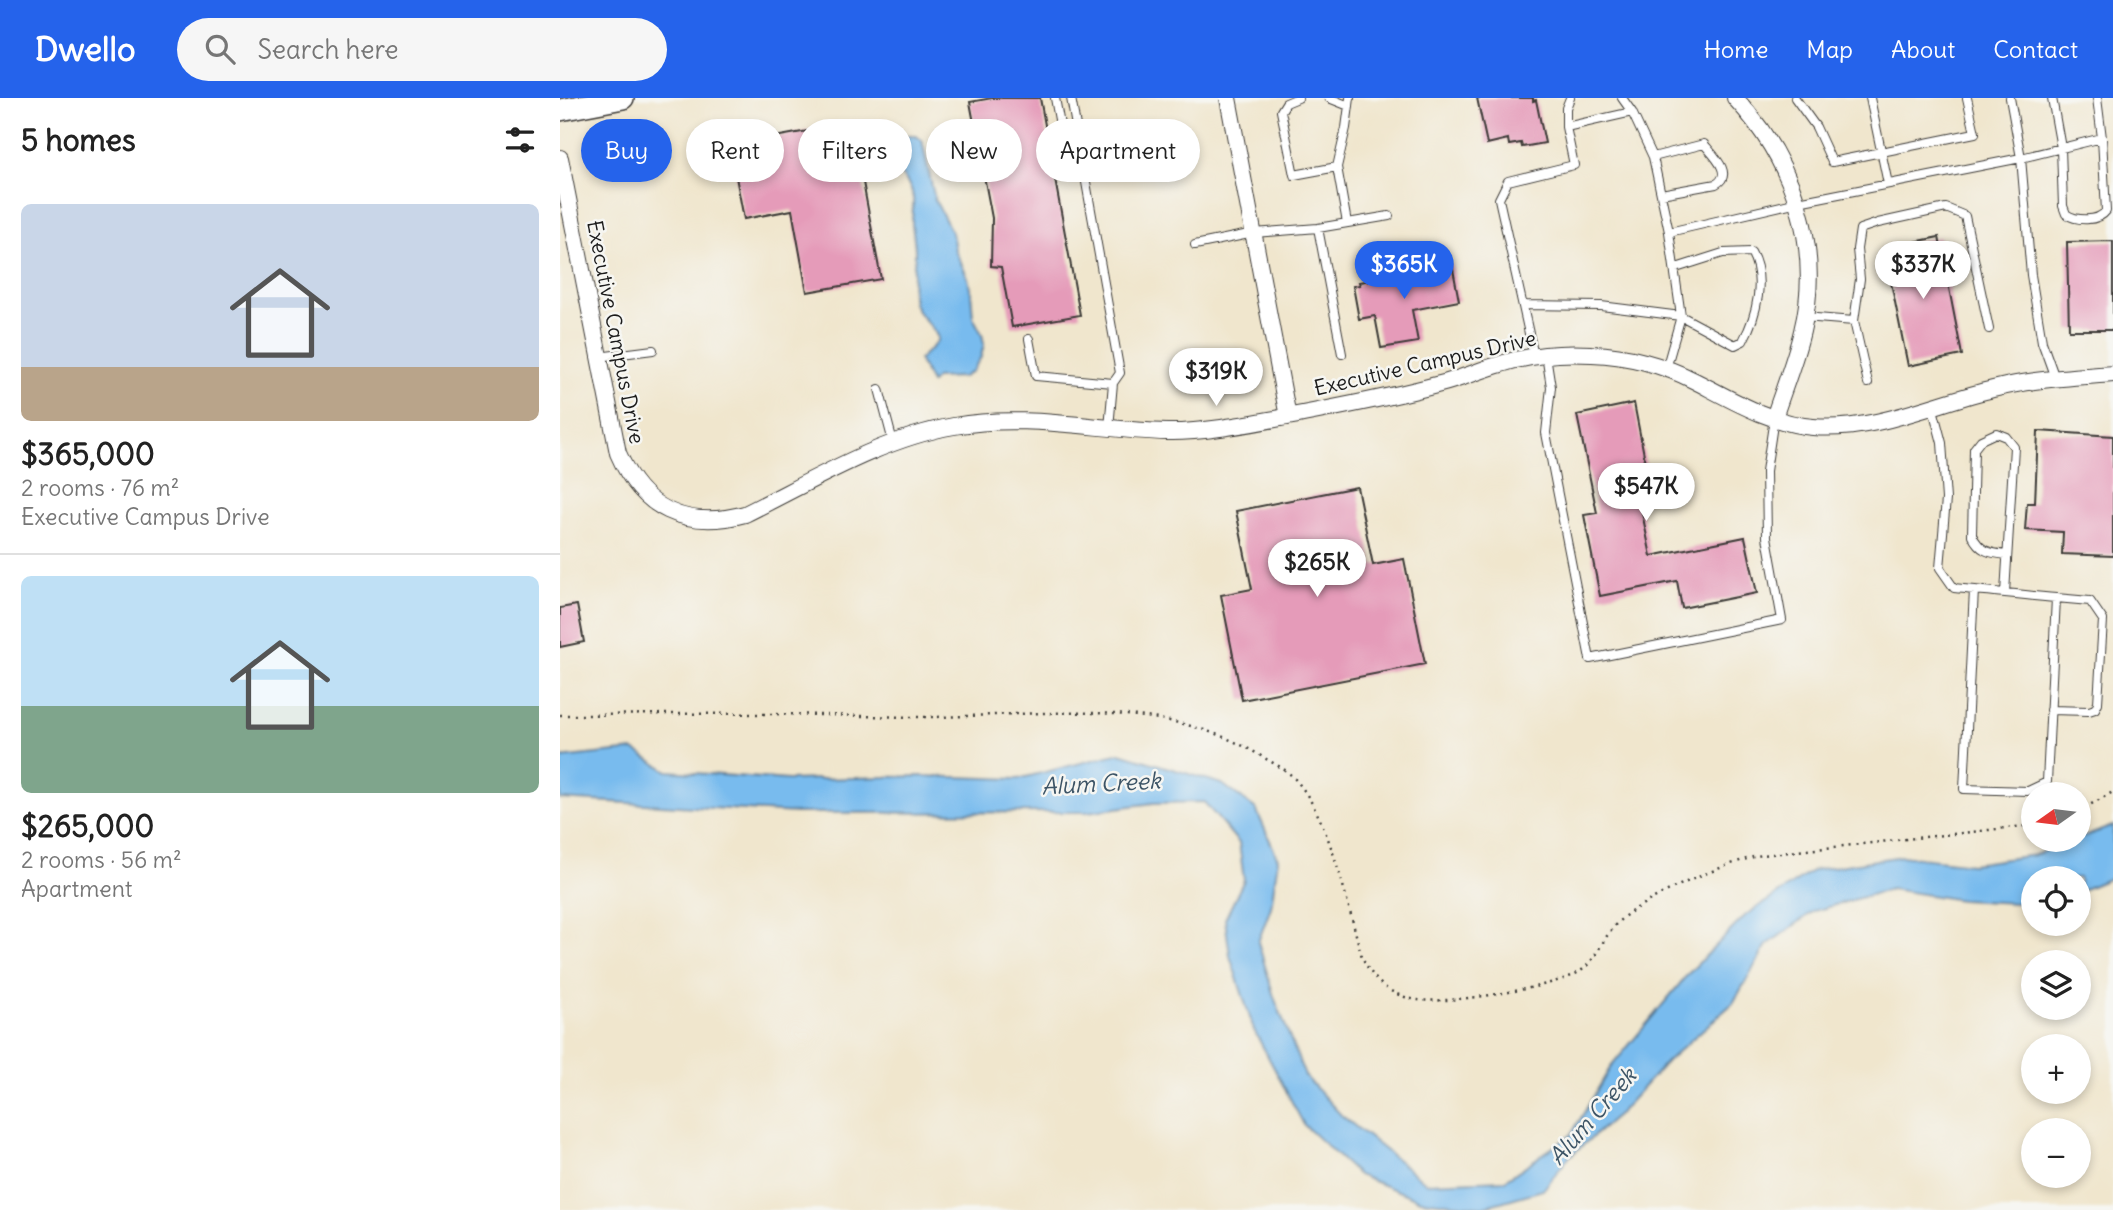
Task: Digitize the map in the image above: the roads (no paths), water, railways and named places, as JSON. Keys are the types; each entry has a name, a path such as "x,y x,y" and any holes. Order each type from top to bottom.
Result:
{"main road":[{"path":"560,110 623,98"}],"street":[{"path":"1228,98 1288,416"},
{"path":"1735,98 1755,120 1779,156 1798,202 1807,243 1809,287 1803,330 1774,418"},
{"name":"Executive Campus Drive","path":"560,159 615,440 625,469 649,498 670,513 704,520 725,520 745,514 893,442 955,425 1025,420 1177,432 1352,405 1443,384 1502,363 1540,356 1594,354 1627,358 1693,380 1745,407 1774,418 1813,427 1859,425 1889,419 1997,388 2055,378 2113,374"}],"lane":[{"path":"1055,98 1059,119"},
{"path":"1071,98 1075,119"},
{"path":"1298,98 1286,103 1281,111 1294,175 1337,167"},
{"path":"1329,98 1350,102 1337,167 1347,223"},
{"path":"1570,98 1566,108 1566,127 1574,165 1508,181 1499,199 1523,305 1550,387 1546,433 1590,659 1782,620 1767,537 1766,471 1774,418"},
{"path":"1622,98 1632,112 1653,157 1676,268 1681,316 1665,369"},
{"path":"1795,98 1816,127 1832,162 1975,133 1967,98"},
{"path":"1870,98 1888,184"},
{"path":"2010,98 2021,158 2031,275 2042,342 2055,378"},
{"path":"2052,98 2061,148 2066,214 2072,218 2098,218 2106,211 2097,98"},
{"path":"1566,127 1632,112"},
{"path":"1669,232 1798,202 2021,158 2102,138"},
{"path":"1653,157 1704,144 1723,168 1722,181 1716,184 1661,194"},
{"path":"1086,182 1120,373 1113,383 1109,428"},
{"path":"1868,383 1854,321 1860,279 1857,249 1860,229 1946,208 1965,216 1989,329"},
{"path":"1195,245 1254,233 1318,229 1389,216"},
{"path":"1318,229 1342,354"},
{"path":"1523,305 1601,306 1681,316 1735,345 1743,341 1755,307 1759,283 1757,263 1751,252 1723,253 1676,268"},
{"path":"1804,317 1854,321"},
{"path":"1029,339 1036,376 1113,383"},
{"path":"598,357 653,350"},
{"path":"879,389 893,442"},
{"path":"1933,405 1942,443 1946,499 1940,568 1954,588 2090,601 2103,620 2098,703 2095,709 2050,710"},
{"path":"2005,593 2014,447 2006,437 1996,433 1981,440 1974,449 1972,535 1976,545 1986,553 2007,555"},
{"path":"1974,590 1964,789 2028,791 2046,782 2056,598"}],"water":[{"path":"912,136 916,136 922,140 926,158 926,182 931,182 935,200 952,233 955,250 968,278 973,317 984,344 981,357 972,371 963,377 936,378 931,383 919,360 938,339 920,315 913,298 915,251 911,189 906,182 912,182"},
{"name":"Alum Creek","path":"634,750 668,771 788,780 920,776 1018,779 1120,753 1222,784 1256,809 1278,859 1271,907 1258,942 1274,997 1305,1076 1341,1115 1426,1183 1505,1180 1571,1135 1610,1068 1688,974 1746,915 1814,870 1902,856 1972,864 2042,852 2091,852 2091,834 2113,826 2113,877 2091,886 2091,866 2021,866 2021,903 1961,900 1891,889 1814,911 1767,945 1733,1003 1667,1061 1618,1115 1569,1157 1543,1190 1483,1207 1420,1200 1358,1175 1304,1125 1254,1030 1230,956 1225,919 1244,880 1239,843 1204,802 1153,803 1087,812 797,813 560,799 560,758"}]}
